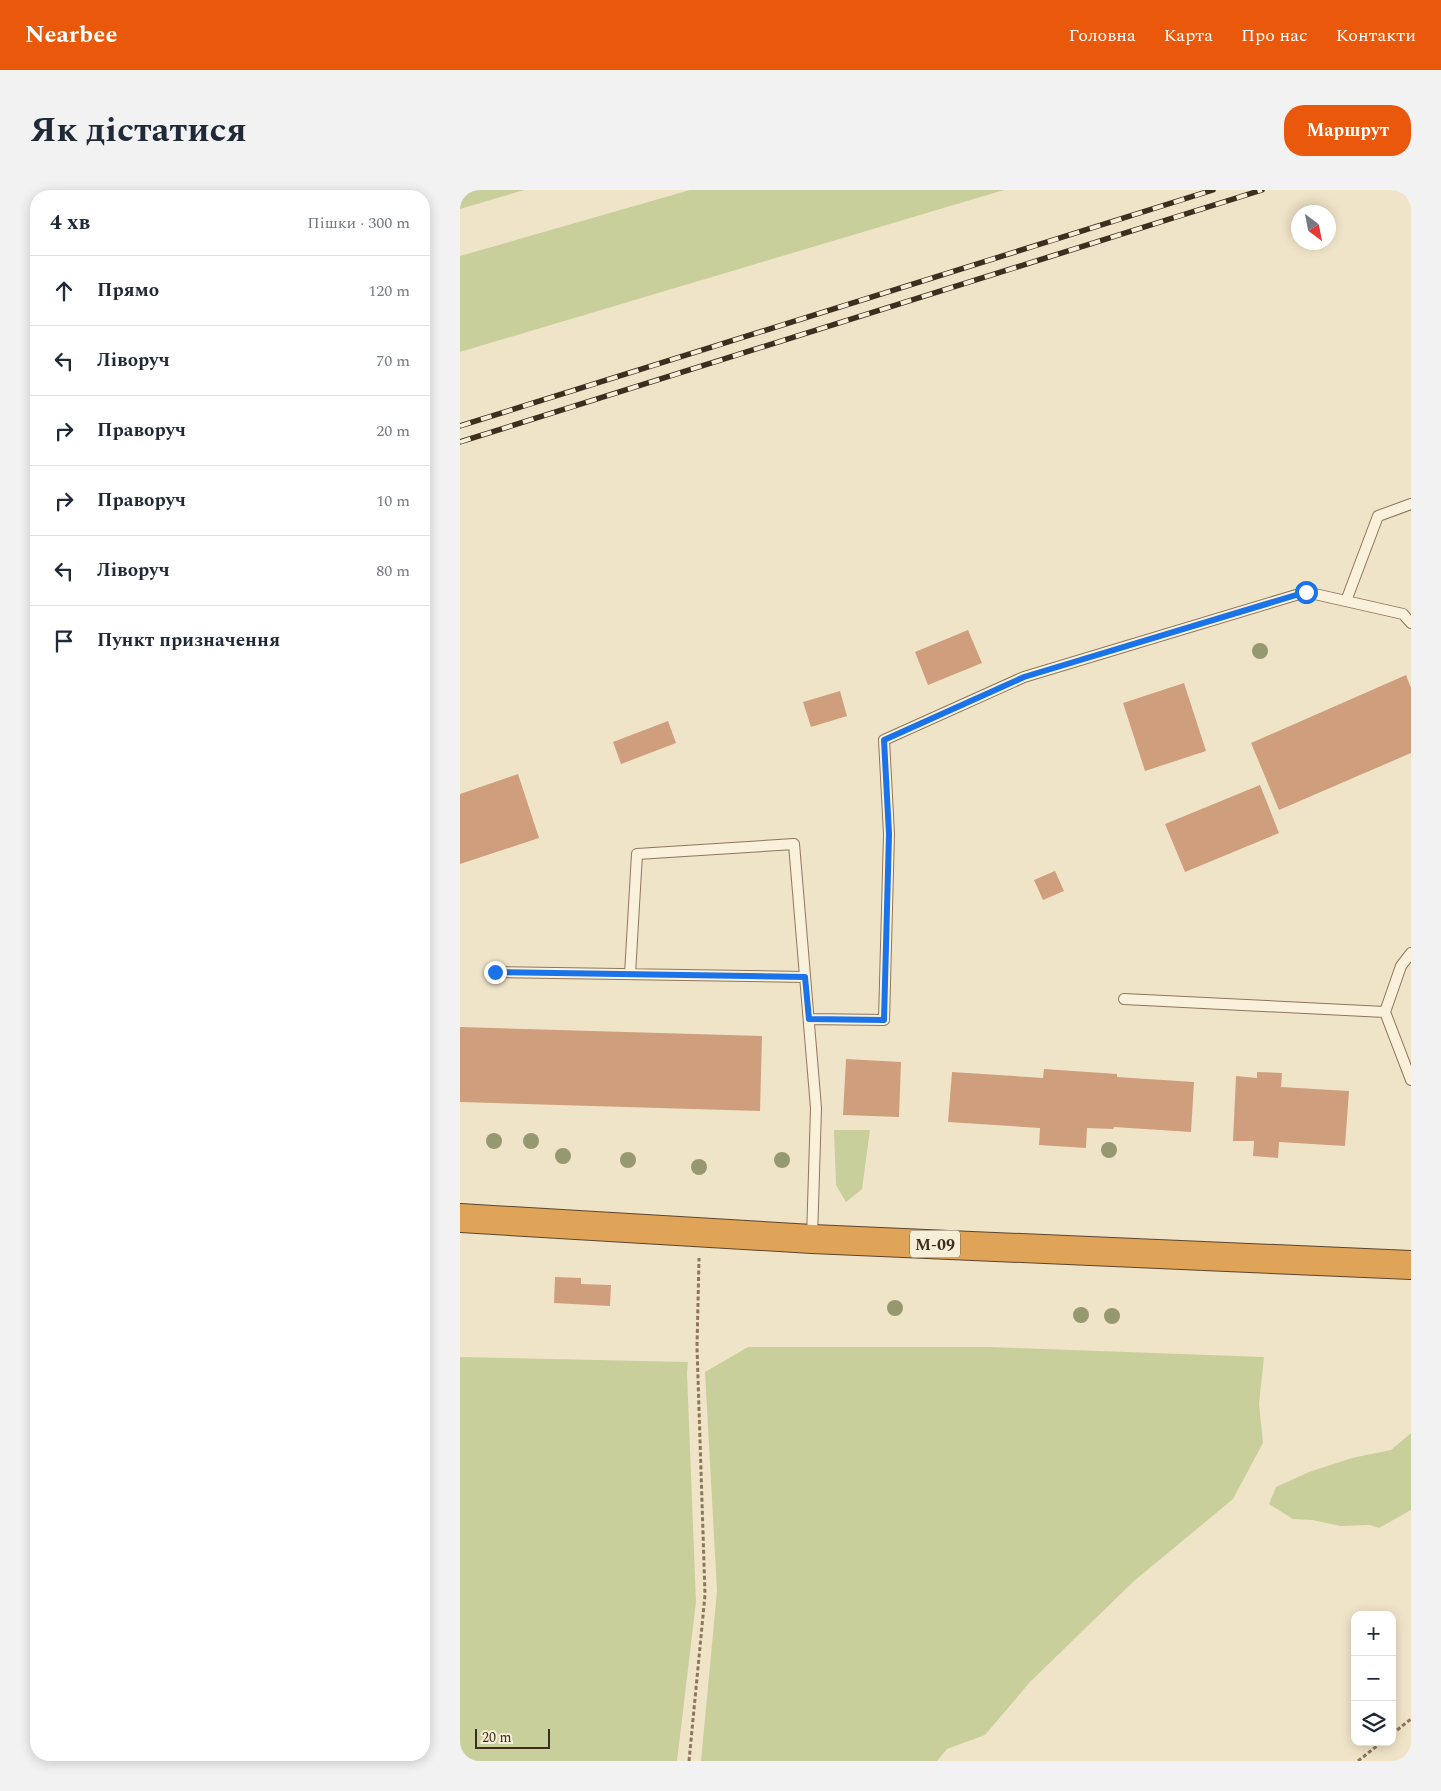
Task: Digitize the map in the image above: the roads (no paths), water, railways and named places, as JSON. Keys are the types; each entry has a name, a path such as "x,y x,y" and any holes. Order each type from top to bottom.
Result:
{"highway":[{"name":"М-09","path":"460,1218 812,1238 1411,1265"}],"lane":[{"path":"1346,601 1378,516 1411,504"},
{"path":"809,1019 884,1020 889,834 884,740 1024,677 1306,592 1403,614 1411,623"},
{"path":"630,974 637,854 794,844 816,1108 812,1238"},
{"path":"1411,953 1401,966 1385,1012 1411,1080"},
{"path":"495,972 805,977"},
{"path":"1124,999 1385,1012"}],"railway":[{"path":"460,426 1213,190"},
{"path":"460,442 1262,190"}]}
